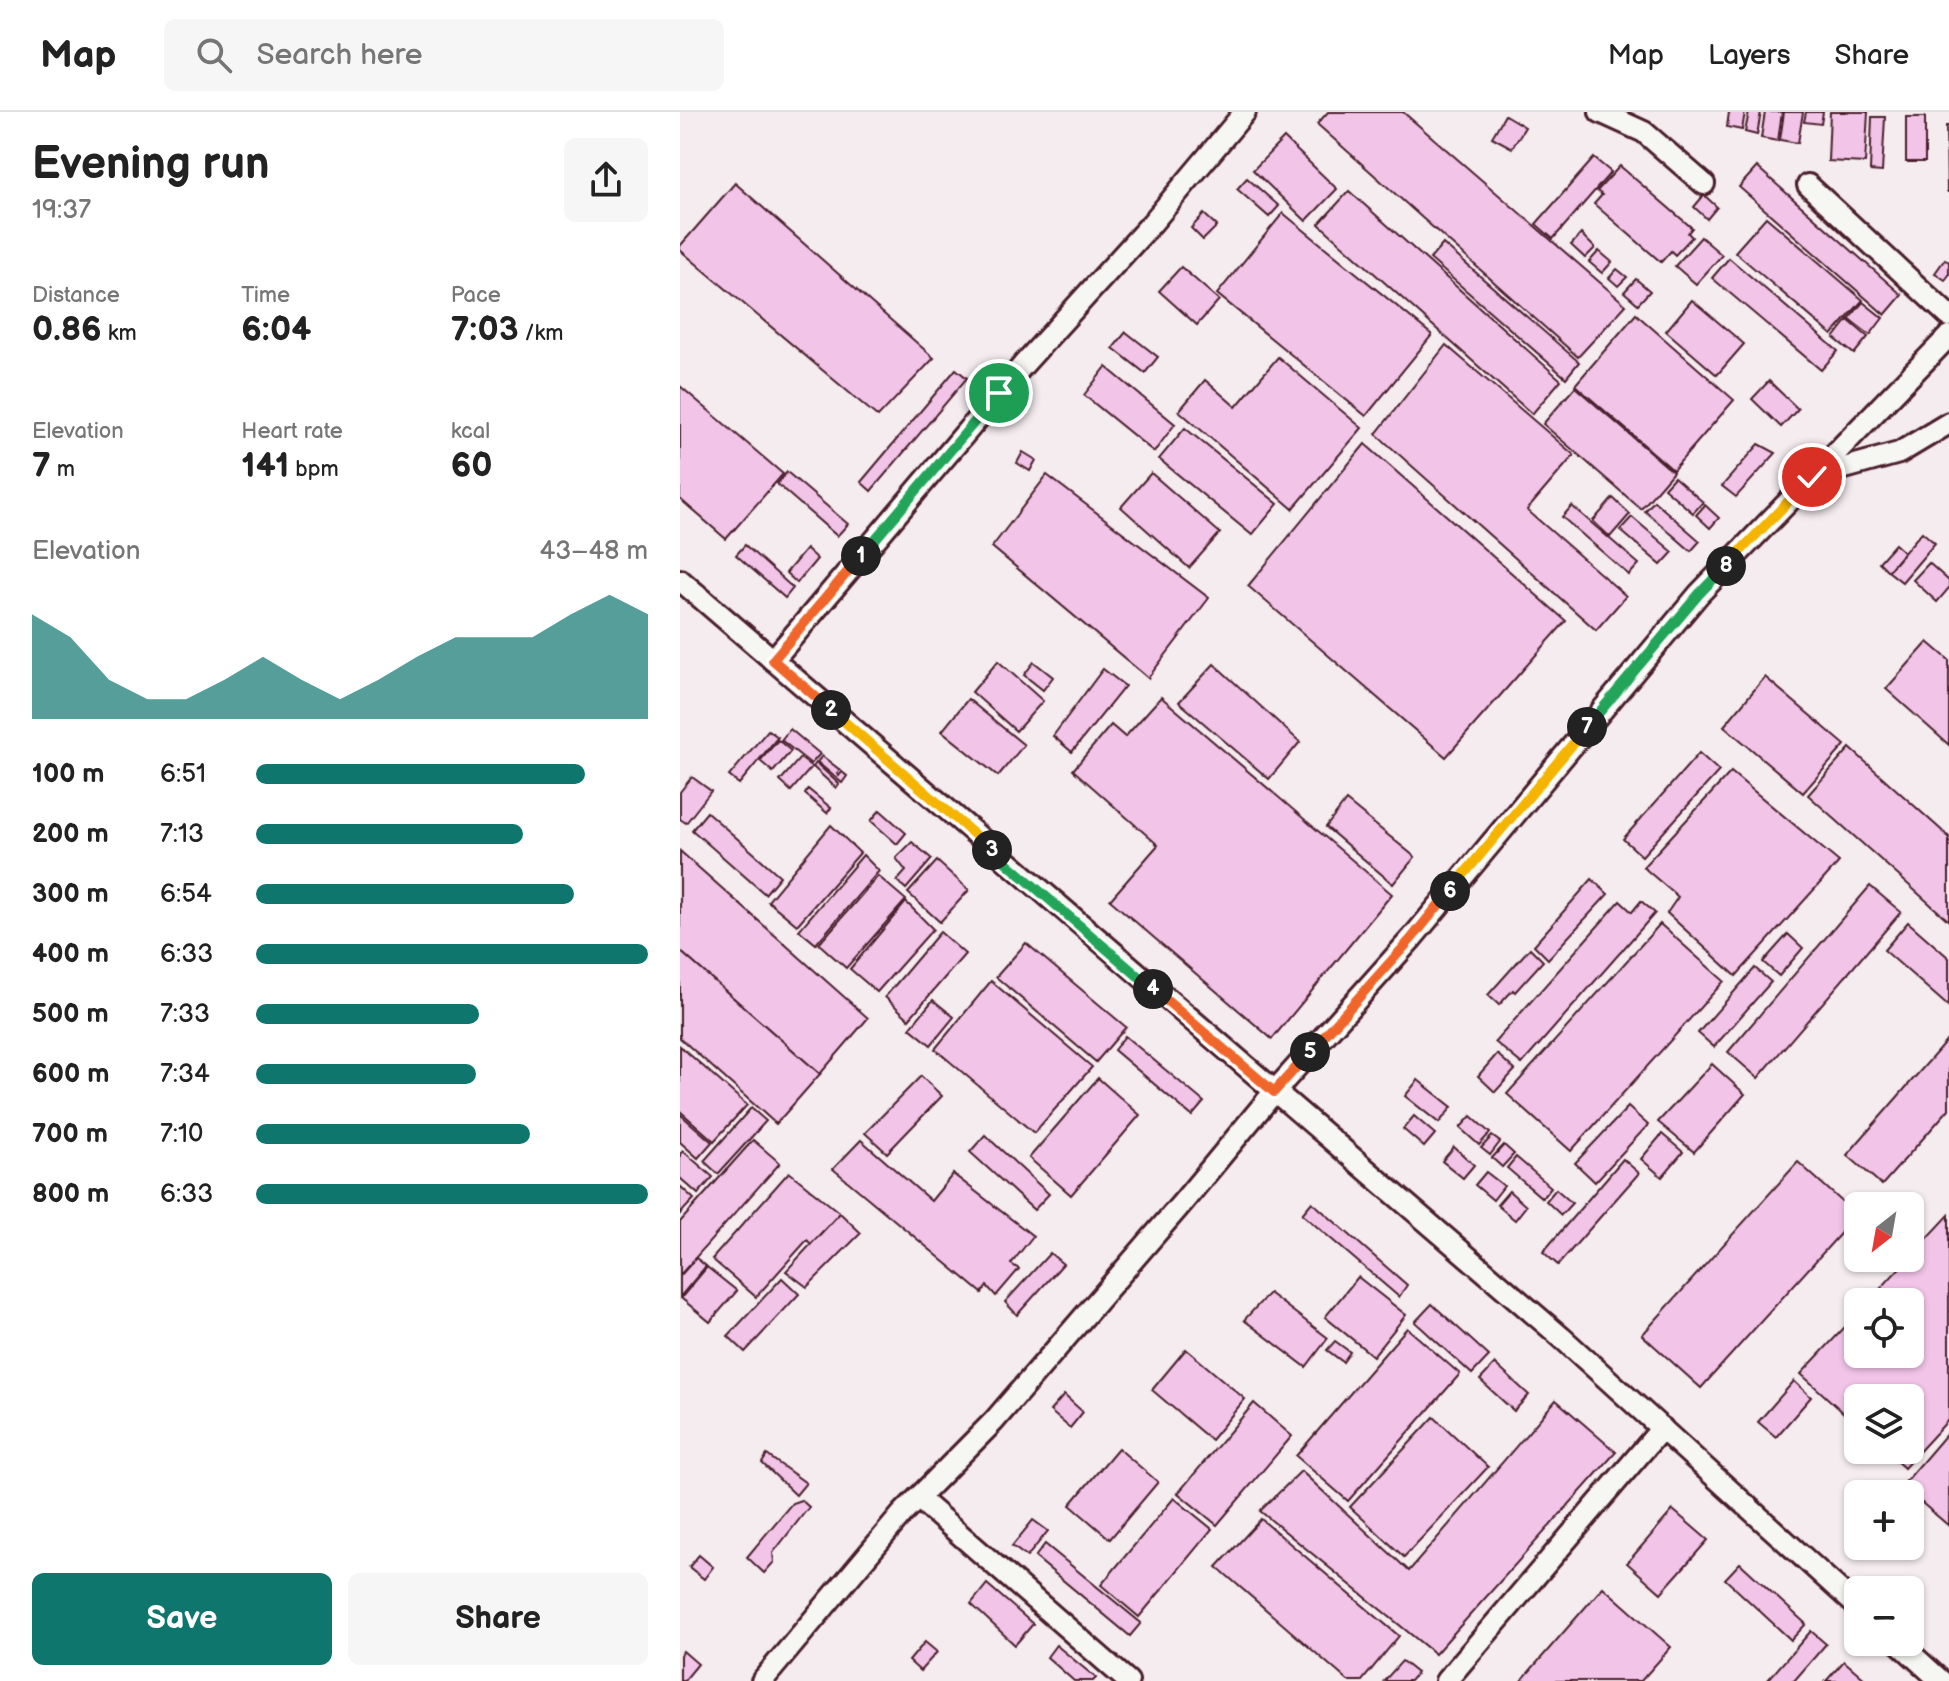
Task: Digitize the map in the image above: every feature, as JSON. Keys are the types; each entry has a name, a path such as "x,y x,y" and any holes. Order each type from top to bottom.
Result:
{"street":[{"path":"773,660 1015,374 1152,223 1245,112"},
{"path":"1600,112 1644,132 1704,184"},
{"path":"1808,185 1949,316"},
{"path":"762,1681 918,1498 994,1421 1274,1092 1412,938 1699,594 1949,336"},
{"path":"1812,477 1899,453 1949,423"},
{"path":"680,580 1561,1337 1844,1594"},
{"path":"1446,1681 1662,1428"},
{"path":"918,1498 1128,1681"},
{"path":"1913,1656 1941,1681"}],"building":[{"path":"1328,112 1403,112 1626,305 1578,357 1317,124"},
{"path":"1729,112 1745,112 1742,130 1727,127"},
{"path":"1749,112 1761,112 1757,135 1745,132"},
{"path":"1765,112 1782,112 1778,141 1761,138"},
{"path":"1784,112 1803,112 1798,143 1780,140"},
{"path":"1806,112 1823,112 1821,124 1804,122"},
{"path":"1830,112 1868,112 1865,163 1828,161"},
{"path":"1505,115 1525,127 1512,148 1492,137"},
{"path":"1872,117 1885,117 1882,172 1870,171"},
{"path":"1906,117 1925,117 1925,162 1906,162"},
{"path":"1946,126 1949,126 1949,192 1947,192"},
{"path":"1284,138 1337,189 1306,221 1253,170"},
{"path":"1594,158 1611,172 1553,239 1536,224"},
{"path":"1620,166 1692,228 1688,233 1692,237 1675,255 1671,251 1661,262 1594,204 1602,195 1597,191"},
{"path":"1757,167 1902,295 1885,315 1739,187"},
{"path":"1247,178 1279,206 1269,217 1237,189"},
{"path":"735,183 934,358 878,417 680,250 680,246"},
{"path":"1349,191 1561,380 1532,414 1319,224"},
{"path":"1704,195 1717,207 1707,219 1694,207"},
{"path":"1283,213 1432,335 1366,416 1217,294"},
{"path":"1204,214 1217,226 1203,240 1191,228"},
{"path":"1766,217 1863,300 1832,335 1735,252"},
{"path":"1581,234 1595,248 1585,258 1571,245"},
{"path":"1701,237 1722,255 1696,284 1675,266"},
{"path":"1443,244 1579,362 1566,378 1430,259"},
{"path":"1599,251 1612,262 1602,273 1589,262"},
{"path":"1729,258 1838,351 1821,370 1712,278"},
{"path":"1945,259 1949,262 1949,275 1945,280 1935,273"},
{"path":"1181,267 1219,300 1197,325 1159,291"},
{"path":"1617,269 1627,277 1618,286 1609,278"},
{"path":"1636,279 1650,291 1638,304 1624,292"},
{"path":"1692,300 1744,344 1717,375 1666,331"},
{"path":"1863,302 1883,318 1870,335 1849,319"},
{"path":"1636,314 1734,400 1673,470 1575,385"},
{"path":"1848,320 1868,337 1854,354 1834,338"},
{"path":"1126,332 1158,357 1145,373 1113,348"},
{"path":"1446,345 1574,455 1527,510 1626,596 1596,630 1376,434"},
{"path":"1278,357 1362,428 1293,509 1179,411 1205,380 1236,407"},
{"path":"1106,367 1175,424 1154,452 1084,395"},
{"path":"956,369 967,378 871,491 861,482"},
{"path":"1769,381 1798,409 1781,427 1752,399"},
{"path":"680,386 783,474 726,539 680,499"},
{"path":"1575,387 1673,472 1641,509 1543,424"},
{"path":"1185,428 1278,504 1252,535 1159,459"},
{"path":"1365,444 1566,621 1446,757 1248,586"},
{"path":"1759,444 1776,453 1736,497 1722,486"},
{"path":"1023,452 1036,460 1030,471 1017,463"},
{"path":"787,472 848,524 837,536 777,484"},
{"path":"1151,473 1220,533 1189,568 1121,507"},
{"path":"1047,475 1209,598 1148,678 992,547"},
{"path":"1674,477 1703,502 1693,513 1664,488"},
{"path":"1613,498 1630,514 1610,537 1593,521"},
{"path":"1654,501 1700,541 1691,551 1645,511"},
{"path":"1705,505 1719,518 1710,528 1696,515"},
{"path":"1572,506 1639,564 1629,575 1562,517"},
{"path":"1632,517 1673,552 1661,565 1620,530"},
{"path":"1922,532 1935,543 1902,582 1888,571"},
{"path":"1895,544 1904,552 1888,571 1879,562"},
{"path":"745,545 793,588 785,598 736,555"},
{"path":"806,549 817,559 797,583 786,573"},
{"path":"1929,563 1949,581 1949,588 1937,602 1913,580"},
{"path":"1928,642 1949,660 1949,745 1886,689"},
{"path":"998,661 1043,701 1016,731 972,692"},
{"path":"1034,662 1053,677 1043,690 1024,675"},
{"path":"1214,664 1300,742 1269,779 1179,702"},
{"path":"1103,669 1125,686 1072,752 1053,736"},
{"path":"1765,677 1845,745 1803,793 1724,726"},
{"path":"1161,697 1392,894 1272,1039 1110,900 1158,845 1073,770 1111,725 1125,737"},
{"path":"968,699 1024,745 998,776 942,731"},
{"path":"790,729 820,754 811,764 781,740"},
{"path":"768,730 778,737 739,784 729,776"},
{"path":"778,740 791,751 773,772 760,761"},
{"path":"1850,748 1949,837 1949,921 1808,795"},
{"path":"1699,753 1719,771 1642,856 1623,839"},
{"path":"822,756 840,770 839,776 842,772 847,776 842,783 817,762"},
{"path":"800,758 812,767 791,791 780,781"},
{"path":"816,763 839,784 836,788 813,767"},
{"path":"1731,772 1839,862 1736,976 1667,913 1678,897 1643,867"},
{"path":"692,777 711,791 686,823 680,819 680,792"},
{"path":"808,789 831,808 827,813 805,794"},
{"path":"1346,801 1415,857 1393,884 1326,827"},
{"path":"880,810 906,833 897,844 871,821"},
{"path":"707,812 780,876 765,894 692,830"},
{"path":"831,825 860,853 797,925 768,901"},
{"path":"912,842 932,859 906,889 897,881 906,871 896,858"},
{"path":"680,851 868,1018 820,1074 680,951"},
{"path":"863,855 879,871 816,944 799,930"},
{"path":"937,861 969,890 940,922 908,893"},
{"path":"878,876 906,900 846,968 819,944"},
{"path":"1592,879 1608,894 1548,959 1534,945"},
{"path":"1870,886 1901,912 1758,1078 1728,1052"},
{"path":"1620,901 1632,912 1641,901 1655,913 1522,1064 1495,1042"},
{"path":"906,902 933,929 877,992 850,969"},
{"path":"1908,922 1949,958 1949,1007 1884,950"},
{"path":"1660,924 1724,981 1571,1151 1507,1094"},
{"path":"940,932 965,954 909,1019 885,997"},
{"path":"1788,934 1803,948 1779,976 1763,962"},
{"path":"1026,943 1126,1027 1096,1062 996,977"},
{"path":"1530,948 1543,961 1499,1005 1488,995"},
{"path":"680,951 820,1074 776,1124 680,1038"},
{"path":"1755,968 1771,982 1714,1047 1698,1033"},
{"path":"991,981 1092,1067 1034,1133 935,1049"},
{"path":"933,1000 954,1017 931,1045 910,1028"},
{"path":"1125,1036 1204,1102 1192,1116 1114,1050"},
{"path":"1949,1038 1949,1109 1882,1185 1847,1155"},
{"path":"680,1046 747,1105 714,1141 680,1111"},
{"path":"1497,1054 1515,1070 1495,1092 1478,1076"},
{"path":"1712,1064 1745,1094 1694,1152 1658,1122"},
{"path":"921,1076 942,1096 887,1153 865,1133"},
{"path":"1098,1078 1140,1115 1071,1195 1029,1158"},
{"path":"1418,1080 1452,1107 1439,1123 1405,1096"},
{"path":"1628,1107 1648,1125 1595,1182 1575,1163"},
{"path":"751,1108 766,1121 718,1174 704,1161"},
{"path":"680,1114 712,1142 698,1158 680,1142"},
{"path":"1414,1116 1435,1134 1424,1147 1403,1129"},
{"path":"1471,1116 1490,1133 1479,1145 1460,1128"},
{"path":"1662,1134 1683,1152 1662,1177 1641,1159"},
{"path":"985,1135 1049,1194 1034,1210 970,1152"},
{"path":"1492,1136 1500,1142 1490,1155 1481,1148"},
{"path":"753,1140 780,1163 680,1275 680,1222"},
{"path":"861,1140 931,1201 953,1174 1033,1236 1011,1264 1019,1269 996,1296 987,1286 982,1293 833,1169"},
{"path":"1504,1145 1514,1154 1502,1167 1492,1158"},
{"path":"1454,1147 1474,1165 1463,1178 1442,1161"},
{"path":"683,1151 713,1177 698,1194 680,1178 680,1154"},
{"path":"1516,1157 1551,1187 1542,1198 1507,1168"},
{"path":"1623,1159 1639,1173 1558,1265 1543,1252"},
{"path":"1798,1162 1844,1203 1844,1229 1701,1388 1642,1335"},
{"path":"789,1172 840,1213 811,1244 807,1240 756,1297 712,1259"},
{"path":"1486,1172 1504,1186 1493,1200 1475,1185"},
{"path":"680,1186 694,1199 680,1214"},
{"path":"1556,1189 1572,1203 1561,1215 1546,1201"},
{"path":"1509,1191 1526,1206 1515,1220 1497,1205"},
{"path":"1312,1202 1407,1285 1399,1297 1302,1214"},
{"path":"840,1213 861,1233 807,1287 786,1271"},
{"path":"1949,1215 1949,1419 1924,1446 1924,1384 1844,1384 1844,1413 1801,1374 1844,1328 1844,1368 1924,1368 1924,1288 1881,1288 1896,1272 1924,1272 1924,1242"},
{"path":"1050,1253 1063,1264 1017,1315 1005,1302"},
{"path":"696,1258 706,1266 680,1297 680,1276"},
{"path":"707,1267 737,1291 710,1322 681,1298"},
{"path":"1358,1277 1406,1315 1373,1356 1325,1317"},
{"path":"782,1278 799,1294 745,1352 728,1336"},
{"path":"1269,1293 1328,1338 1306,1367 1244,1320"},
{"path":"1432,1304 1489,1356 1472,1374 1415,1322"},
{"path":"1407,1328 1460,1374 1348,1501 1296,1456"},
{"path":"1335,1341 1350,1352 1343,1362 1327,1350"},
{"path":"1186,1349 1245,1399 1211,1440 1152,1390"},
{"path":"1495,1364 1529,1395 1514,1411 1480,1380"},
{"path":"1794,1381 1811,1397 1776,1437 1758,1422"},
{"path":"1064,1395 1083,1412 1070,1428 1050,1411"},
{"path":"1556,1400 1616,1452 1435,1654 1260,1511 1301,1471 1409,1571"},
{"path":"1254,1403 1292,1436 1217,1525 1178,1493"},
{"path":"1434,1417 1488,1467 1404,1557 1350,1507"},
{"path":"1949,1431 1949,1526 1924,1505 1924,1480 1907,1480 1924,1464"},
{"path":"1118,1448 1158,1482 1110,1539 1070,1505"},
{"path":"767,1455 806,1483 796,1495 762,1463"},
{"path":"1174,1498 1212,1529 1139,1617 1101,1585"},
{"path":"801,1500 809,1507 773,1553 774,1562 764,1573 747,1557 792,1503"},
{"path":"1673,1510 1708,1540 1661,1593 1627,1563"},
{"path":"1261,1519 1399,1636 1362,1681 1348,1681 1217,1567"},
{"path":"1033,1520 1048,1531 1027,1557 1012,1546"},
{"path":"1045,1544 1141,1623 1130,1636 1035,1557"},
{"path":"699,1555 713,1567 704,1579 689,1567"},
{"path":"1740,1563 1806,1624 1791,1640 1725,1579"},
{"path":"987,1584 1033,1624 1015,1645 971,1604"},
{"path":"1603,1587 1671,1647 1641,1681 1521,1681"},
{"path":"1811,1631 1826,1644 1794,1681 1767,1681"},
{"path":"925,1642 937,1652 920,1671 909,1661"},
{"path":"1056,1645 1096,1678 1093,1681 1074,1681 1047,1657"},
{"path":"683,1651 698,1664 684,1681 680,1681 680,1655"},
{"path":"1402,1661 1417,1673 1410,1681 1384,1681"},
{"path":"1844,1661 1867,1681 1826,1681"}],"route":[{"path":"999,393 773,660 1274,1092 1412,938 1699,594 1812,477"}]}
